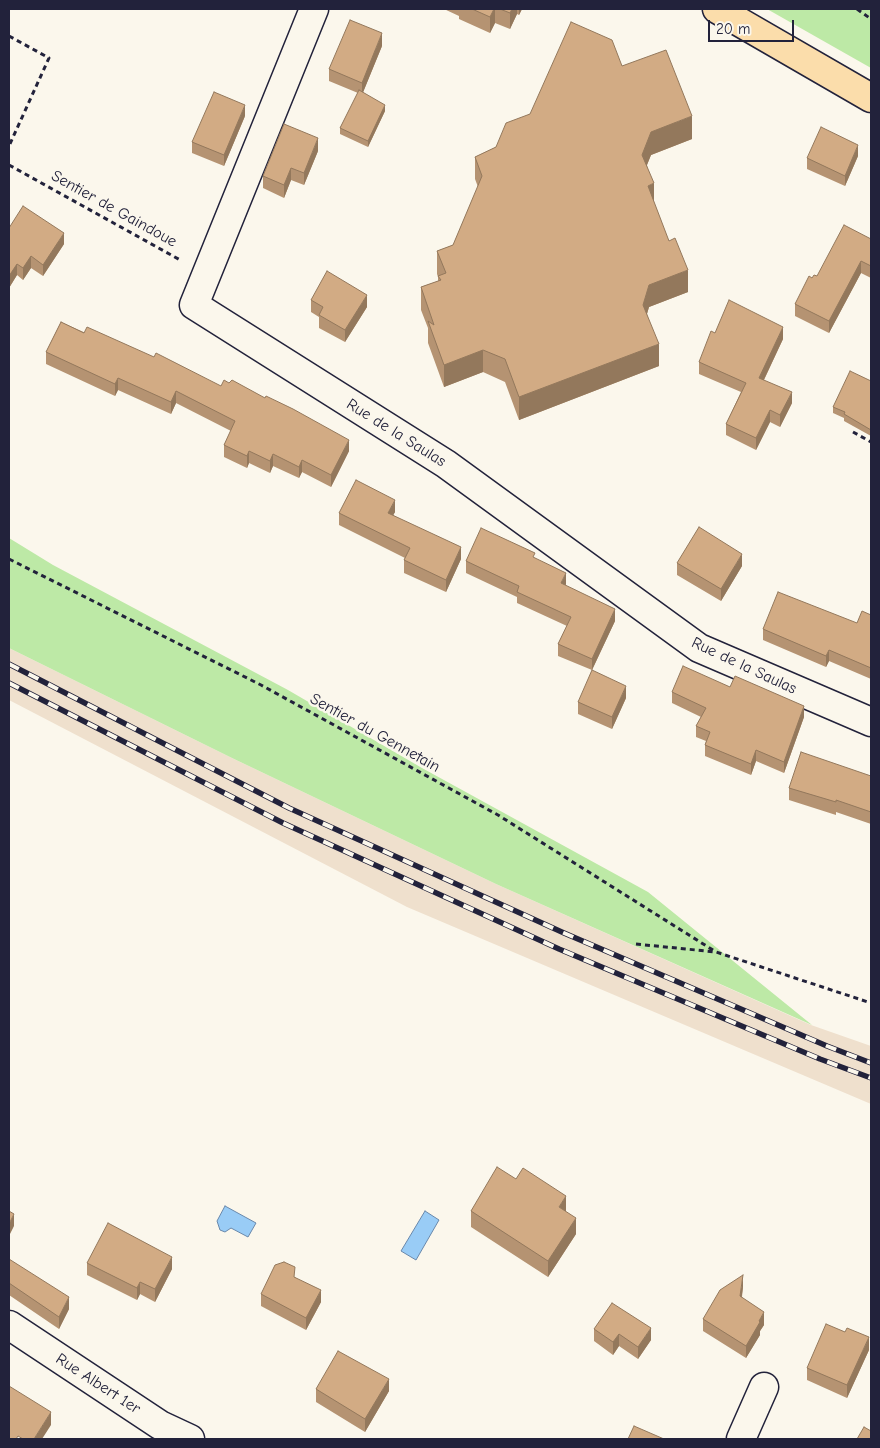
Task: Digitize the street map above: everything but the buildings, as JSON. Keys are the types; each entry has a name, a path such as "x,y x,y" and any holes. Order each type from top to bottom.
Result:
{"main road":[{"path":"717,9 871,98"}],"street":[{"name":"Rue de la Saulas","path":"314,9 194,305 446,464 699,648 871,722"},
{"name":"Rue Albert 1er","path":"9,1325 152,1432 190,1439"},
{"path":"741,1439 764,1387"}],"path":[{"path":"857,9 871,19"},
{"path":"9,36 49,58 9,146"},
{"name":"Sentier de Gaindoue","path":"9,165 206,275"},
{"path":"853,432 871,442"},
{"name":"Sentier du Gennetain","path":"9,559 261,685 498,815 716,952"},
{"path":"636,944 716,952 871,1003"}],"shaded area":[{"path":"9,648 232,758 496,884 811,1025 871,1046 871,1104 407,907 9,700"}],"green space":[{"path":"767,9 871,9 871,68"},
{"path":"9,538 53,565 288,690 422,768 648,892 812,1025 496,884 232,758 9,648"}],"water":[{"path":"225,1206 256,1223 248,1237 231,1228 225,1232 220,1230 217,1221"},
{"path":"425,1211 439,1220 416,1260 401,1251"}],"railway":[{"path":"9,664 289,808 564,933 827,1046 871,1063"},
{"path":"9,683 283,823 559,949 820,1059 871,1078"}]}
